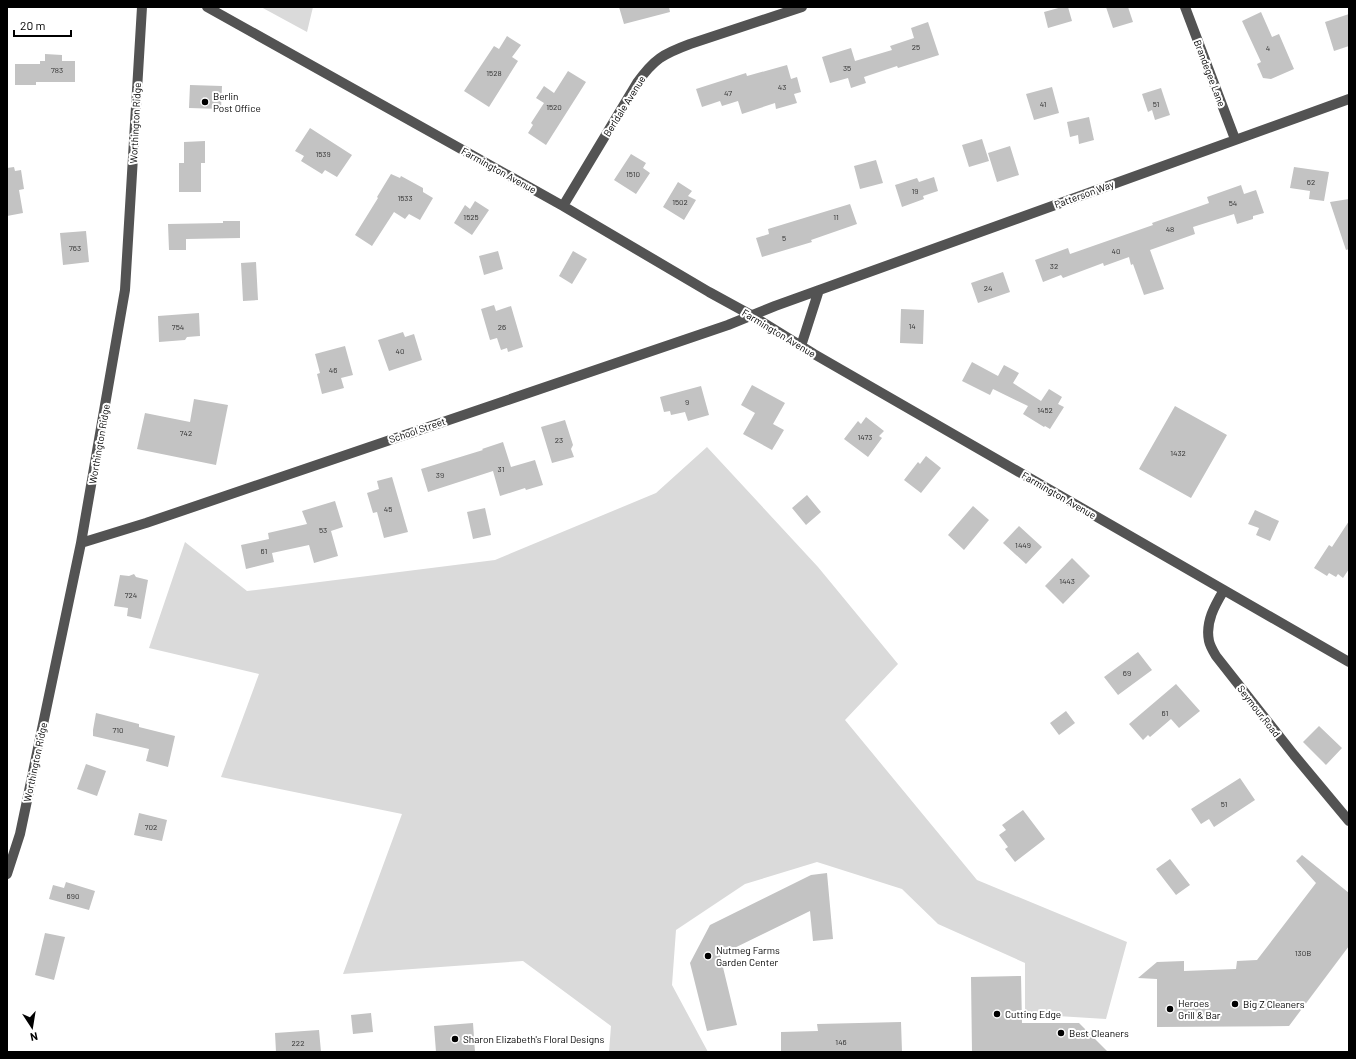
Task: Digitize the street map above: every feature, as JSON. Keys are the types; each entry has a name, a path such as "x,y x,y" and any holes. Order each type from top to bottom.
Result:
{"street":[{"name":"Worthington Ridge","path":"7,874 20,834 82,543 125,290 142,7"},
{"name":"Farmington Avenue","path":"208,7 563,206 709,292 752,315 801,346 1349,662"},
{"name":"Berldale Avenue","path":"563,206 646,70 658,59 674,50 690,44 802,7"},
{"name":"Brandegee Lane","path":"1185,7 1235,139"},
{"name":"Patterson Way","path":"752,315 1349,99"},
{"path":"801,346 819,290"},
{"name":"School Street","path":"82,543 676,343 752,315"},
{"name":"Seymour Road","path":"1224,590 1214,607 1208,624 1209,641 1216,656 1294,755 1349,821"}],"shaded area":[{"path":"261,7 313,7 307,32"},
{"path":"707,447 818,567 898,664 845,720 977,880 1127,942 1106,1019 1025,1014 1025,963 938,924 902,889 817,862 745,884 676,930 672,985 708,1052 609,1052 611,1026 523,961 343,974 402,814 221,777 259,674 149,648 185,542 247,591 495,560 656,493"}],"building":[{"path":"619,7 669,7 670,12 624,24"},
{"path":"1062,7 1068,7 1072,21 1048,28 1044,12"},
{"path":"1106,7 1128,7 1133,22 1113,28"},
{"path":"1261,12 1272,37 1279,34 1294,69 1271,79 1263,78 1257,64 1261,62 1242,21"},
{"path":"1349,14 1349,46 1334,51 1325,22"},
{"path":"928,22 939,55 898,68 897,66 864,77 866,83 851,88 848,78 830,83 822,57 851,48 855,61 892,50 890,46 914,38 911,28"},
{"path":"507,36 521,45 512,57 518,61 489,107 464,91 494,46 499,49"},
{"path":"45,54 62,55 62,61 75,61 75,82 36,82 36,85 15,85 15,64 40,64 40,61 45,61"},
{"path":"787,65 791,79 797,77 801,92 794,94 797,103 776,109 775,103 742,114 738,101 722,106 720,101 702,107 696,89 746,73 747,76"},
{"path":"568,71 586,82 546,145 528,133 533,125 531,123 544,103 536,98 544,86 554,93"},
{"name":"Berlin Post Office","path":"190,85 222,86 221,109 189,108"},
{"path":"1052,87 1059,113 1034,120 1026,94"},
{"path":"1161,88 1170,115 1155,120 1152,110 1148,112 1142,94"},
{"path":"1089,117 1094,140 1079,144 1078,135 1070,137 1067,122"},
{"path":"310,128 352,155 337,177 325,170 322,174 301,161 304,156 295,151"},
{"path":"982,139 989,161 969,167 962,145"},
{"path":"205,141 205,163 201,163 201,192 179,192 179,163 184,163 184,142"},
{"path":"1010,146 1019,175 997,182 988,153"},
{"path":"631,154 646,163 643,168 650,173 636,194 614,180"},
{"path":"876,160 883,183 860,189 854,166"},
{"path":"14,167 15,171 21,170 24,189 19,190 23,213 7,216 7,168"},
{"path":"1294,167 1329,172 1324,201 1309,199 1310,191 1290,188"},
{"path":"391,174 400,178 401,176 423,188 423,192 433,198 420,220 409,214 405,219 394,212 372,246 355,235"},
{"path":"934,177 938,191 923,196 924,199 902,207 895,185 917,178 919,182"},
{"path":"678,182 692,191 688,196 696,200 684,220 663,207"},
{"path":"1241,185 1244,194 1256,190 1264,213 1253,216 1253,219 1237,224 1234,214 1193,227 1195,234 1150,250 1164,289 1144,295 1129,257 1104,266 1103,263 1063,278 1061,275 1043,282 1035,260 1068,248 1070,254 1153,225 1152,223 1209,203 1207,197"},
{"path":"1349,199 1349,249 1346,250 1330,202"},
{"path":"475,201 489,210 472,235 454,223 465,205 470,209"},
{"path":"850,204 857,224 811,240 812,242 762,257 756,238 769,234 768,229"},
{"path":"223,221 240,221 240,238 186,239 186,250 169,250 168,224 223,223"},
{"path":"86,231 89,262 63,265 60,233"},
{"path":"498,251 503,269 484,275 479,256"},
{"path":"573,251 587,259 572,284 559,276"},
{"path":"256,262 258,300 243,301 241,263"},
{"path":"1003,272 1010,292 978,303 971,283"},
{"path":"494,305 496,311 511,306 523,347 508,352 507,348 501,350 497,338 490,340 481,309"},
{"path":"901,309 924,310 923,344 900,343"},
{"path":"199,313 200,336 187,337 185,340 159,342 158,316"},
{"path":"403,332 405,337 414,334 422,360 389,371 378,340"},
{"path":"345,346 353,375 341,378 344,388 322,394 317,374 320,373 315,354"},
{"path":"972,362 998,376 1004,365 1019,373 1013,383 1041,401 1049,389 1062,397 1058,404 1064,407 1050,429 1023,414 1028,406 993,389 990,395 962,381"},
{"path":"752,385 785,403 773,424 784,430 772,450 743,434 755,413 741,405"},
{"path":"701,386 709,415 688,421 685,412 671,415 670,411 664,412 660,397"},
{"path":"194,399 228,405 216,465 137,449 145,413 190,422"},
{"path":"1175,406 1227,435 1191,498 1139,469"},
{"path":"866,417 884,431 879,436 882,438 868,457 844,439 858,421 861,424"},
{"path":"565,420 573,445 571,449 574,457 552,463 541,427"},
{"path":"503,442 511,467 535,460 543,485 526,490 525,488 500,496 493,471 428,492 421,469 483,450 482,449"},
{"path":"926,456 941,468 921,493 904,480 918,462 920,464"},
{"path":"392,477 408,532 384,538 377,512 373,513 367,493 379,489 377,481"},
{"path":"807,495 821,512 806,525 792,508"},
{"path":"335,501 343,527 331,531 338,556 314,563 309,545 272,553 274,562 246,569 241,545 269,539 268,533 307,524 302,511"},
{"path":"973,506 989,520 964,550 948,535"},
{"path":"485,508 491,535 473,539 467,512"},
{"path":"1255,510 1279,521 1270,541 1256,535 1259,528 1248,524"},
{"path":"1349,521 1349,569 1343,578 1338,574 1336,577 1329,573 1327,576 1314,568 1329,545 1332,547"},
{"path":"1019,526 1042,547 1026,564 1003,543"},
{"path":"1072,558 1090,576 1063,604 1045,586"},
{"path":"134,574 136,577 148,580 141,619 127,616 128,608 114,606 120,575 129,576"},
{"path":"1138,652 1152,670 1118,695 1104,677"},
{"path":"1176,684 1200,711 1179,728 1171,719 1150,737 1148,735 1143,740 1129,724"},
{"path":"1066,711 1075,723 1059,735 1050,723"},
{"path":"96,713 139,724 139,727 175,736 168,767 146,761 149,749 93,736"},
{"path":"1319,726 1342,748 1326,765 1303,742"},
{"path":"86,764 106,771 97,796 77,789"},
{"path":"1240,778 1255,800 1214,827 1209,819 1201,824 1191,809"},
{"path":"1023,810 1045,839 1015,862 1005,849 1008,847 999,835 1006,830 1002,825"},
{"path":"139,813 167,820 162,841 134,835"},
{"path":"1302,855 1349,893 1349,946 1289,1026 1157,1027 1157,979 1138,978 1157,962 1184,961 1184,971 1236,969 1237,961 1257,960 1316,883 1296,861"},
{"path":"1170,859 1190,885 1176,895 1156,869"},
{"name":"Nutmeg Farms Garden Center","path":"827,873 833,939 813,941 810,911 720,955 737,1025 707,1031 690,963 710,925 811,875"},
{"path":"66,882 95,891 89,910 49,899 53,885 64,888"},
{"path":"45,933 65,937 54,980 35,975"},
{"name":"Cutting Edge","path":"1021,976 1022,1023 1079,1023 1108,1052 972,1052 971,977"},
{"path":"371,1013 373,1032 353,1034 351,1015"},
{"path":"901,1022 902,1052 781,1052 781,1032 818,1031 817,1024"},
{"name":"Sharon Elizabeth's Floral Designs","path":"473,1023 475,1052 436,1052 434,1026"},
{"path":"319,1030 321,1052 276,1052 275,1033"}],"place":[{"name":"Berlin Post Office","path":"205,102"},
{"name":"Nutmeg Farms Garden Center","path":"708,956"},
{"name":"Big Z Cleaners","path":"1235,1004"},
{"name":"Heroes Grill & Bar","path":"1170,1009"},
{"name":"Cutting Edge","path":"997,1014"},
{"name":"Best Cleaners","path":"1061,1033"},
{"name":"Sharon Elizabeth's Floral Designs","path":"455,1039"}]}
